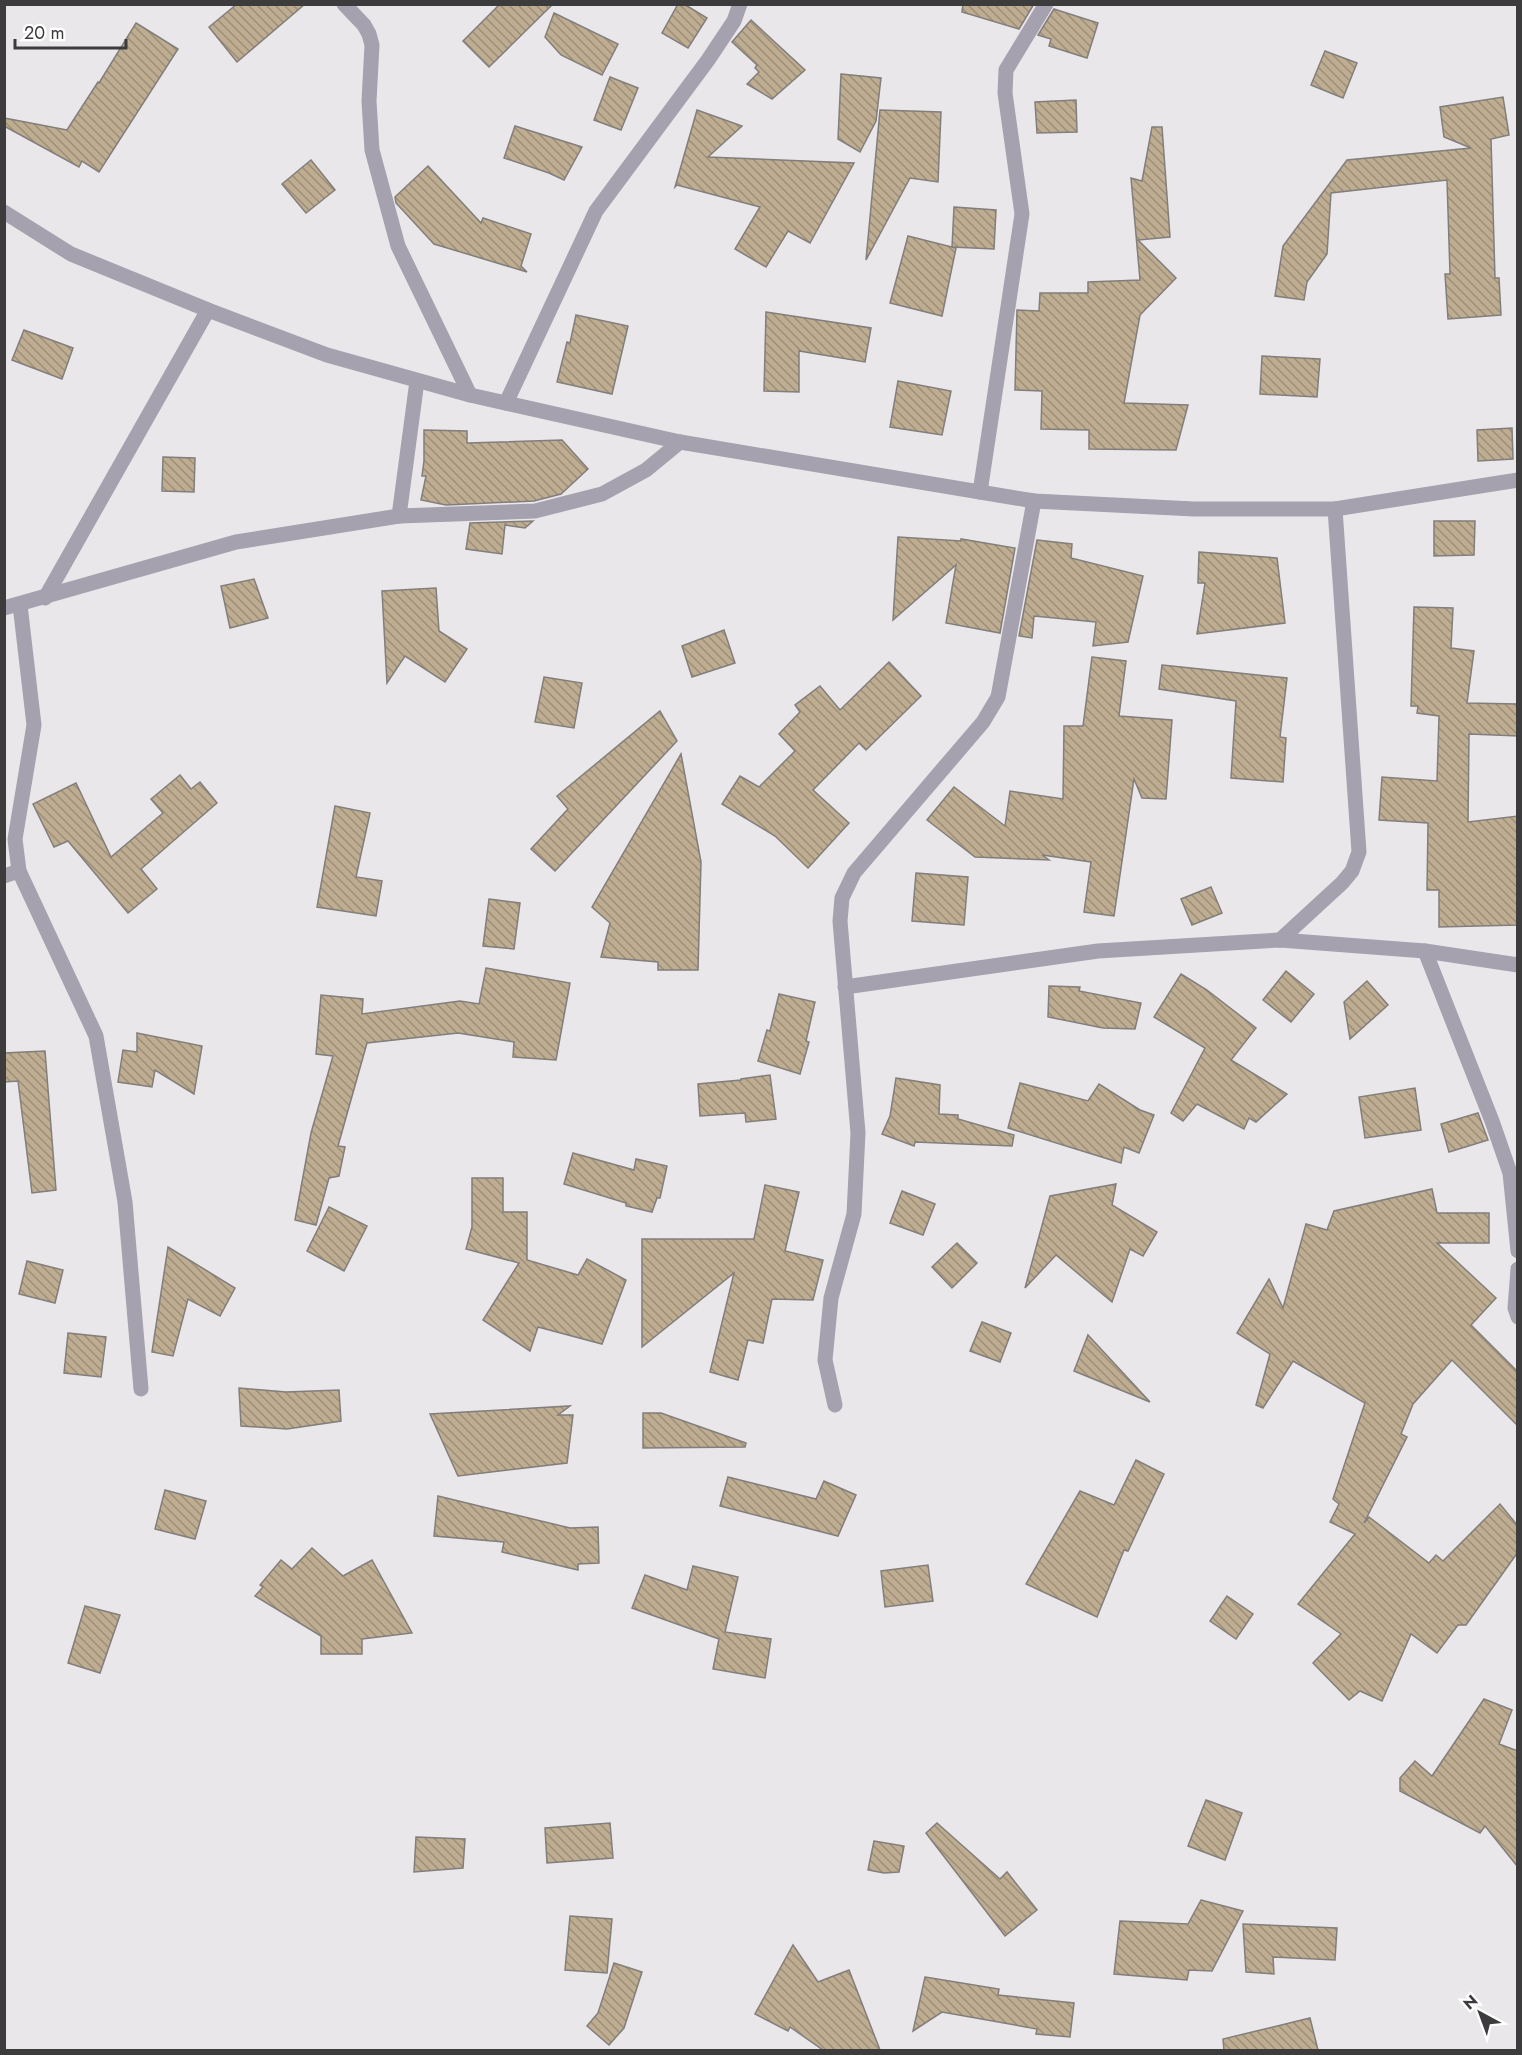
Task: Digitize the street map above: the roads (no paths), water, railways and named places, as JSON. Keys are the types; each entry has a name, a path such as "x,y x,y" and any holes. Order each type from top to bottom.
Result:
{"street":[{"path":"344,4 364,25 372,45 369,101 372,150 398,246 470,395"},
{"path":"506,403 596,211 708,60 734,21 740,4"},
{"path":"980,492 1022,214 1005,93 1006,70 1046,4"},
{"path":"4,212 71,254 208,310 327,355 470,395 680,442 1034,501 1194,509 1335,509 1518,480"},
{"path":"45,598 208,310"},
{"path":"399,516 417,381"},
{"path":"141,1389 124,1202 96,1036 19,871 15,839 34,726 12,607 236,542 399,516 535,511 602,494 646,470 680,442"},
{"path":"836,1405 825,1360 831,1298 854,1214 858,1133 840,921 842,898 854,873 983,722 998,697 1034,501"},
{"path":"1280,940 1342,883 1352,871 1359,852 1335,509"},
{"path":"4,876 19,871"},
{"path":"845,987 1098,951 1280,940 1425,951 1518,965"},
{"path":"1425,951 1492,1120 1510,1173 1518,1251"},
{"path":"1518,1269 1515,1308 1518,1317"}]}
